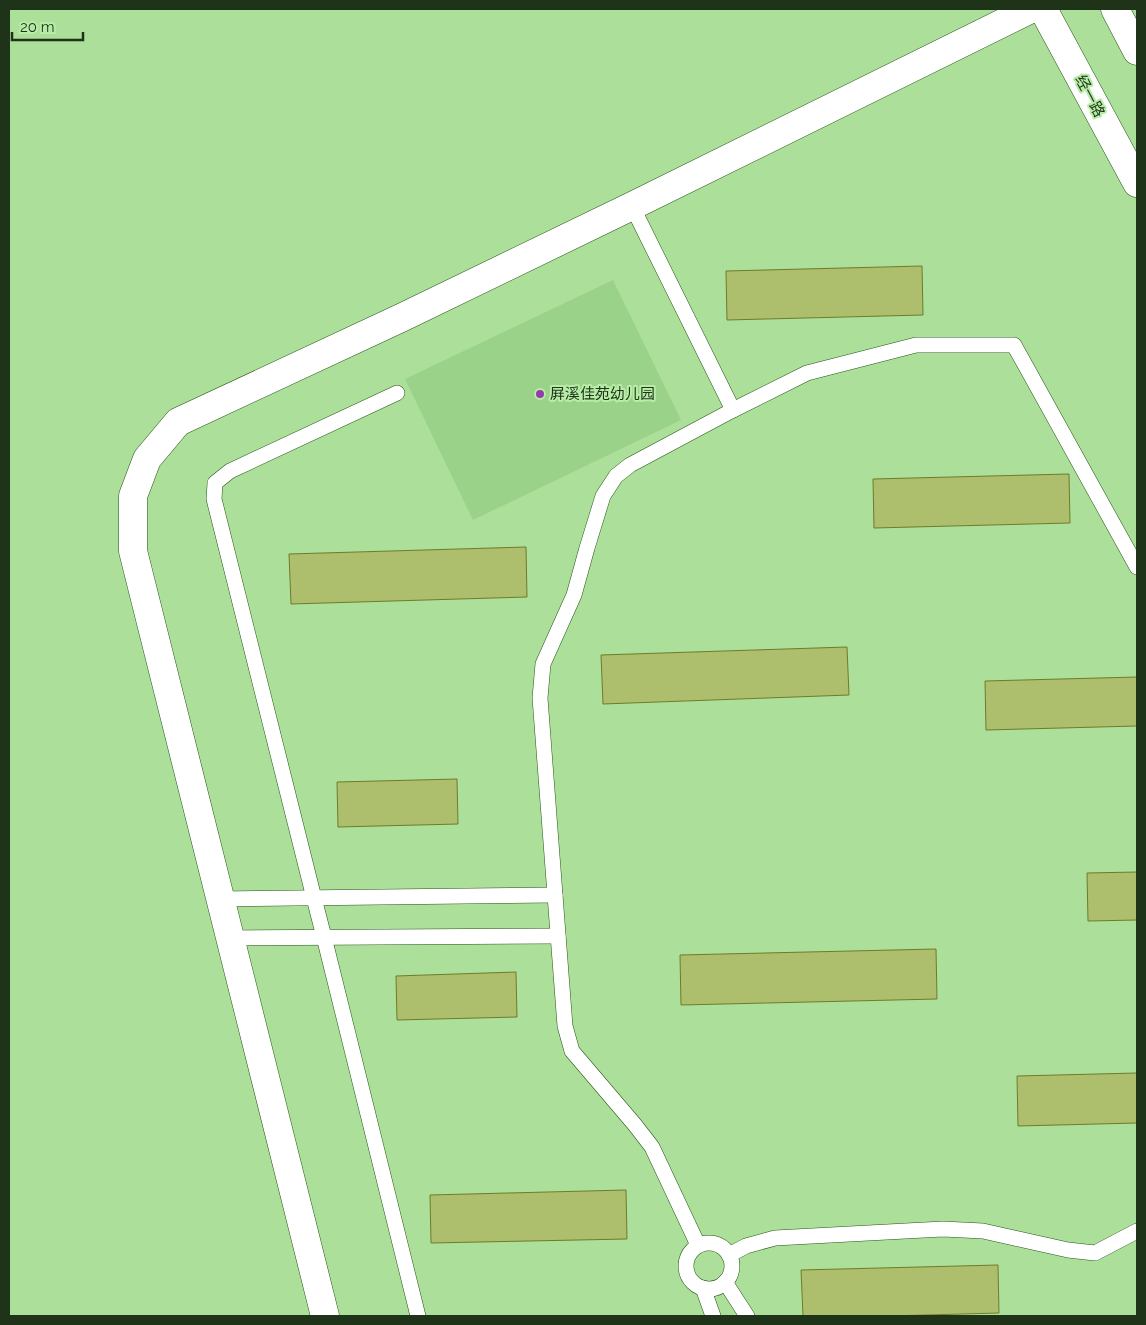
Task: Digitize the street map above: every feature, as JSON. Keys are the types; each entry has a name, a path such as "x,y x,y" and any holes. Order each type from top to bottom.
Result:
{"street":[{"path":"326,1316 133,551 133,496 147,459 178,422 404,317 1031,9"},
{"name":"经一路","path":"1043,9 1137,183"},
{"path":"1115,9 1137,51"}],"lane":[{"path":"632,206 733,410"},
{"path":"698,1245 652,1147 572,1051 565,1026 540,698 543,664 574,595 603,496 616,476 630,465 807,373 916,345 1014,346 1137,567"},
{"path":"397,393 230,471 215,483 214,499 418,1316"},
{"path":"221,900 555,895"},
{"path":"230,938 558,936"},
{"path":"729,1255 746,1246 775,1238 943,1229 983,1231 1068,1250 1095,1253 1137,1231"},
{"path":"705,1243 719,1245 729,1255 732,1269 725,1282 719,1286 711,1289 703,1288 696,1285 686,1272 687,1256 698,1245 705,1243"},
{"path":"725,1282 747,1316"},
{"path":"703,1288 713,1316"}],"shaded area":[{"name":"屛溪佳苑幼儿园","path":"613,280 681,420 473,520 405,379"}],"building":[{"path":"922,266 923,315 727,320 726,271"},
{"path":"1069,474 1070,523 874,528 873,479"},
{"path":"526,547 527,597 291,604 289,554"},
{"path":"847,647 849,695 603,704 601,655"},
{"path":"1137,677 1137,726 986,730 985,681"},
{"path":"457,779 458,824 338,827 337,782"},
{"path":"1137,872 1137,920 1088,921 1087,873"},
{"path":"936,949 937,999 681,1005 680,955"},
{"path":"516,972 517,1017 397,1020 396,976"},
{"path":"1137,1073 1137,1123 1018,1126 1017,1076"},
{"path":"626,1190 627,1239 431,1243 430,1195"},
{"path":"998,1265 999,1313 803,1316 801,1270"}],"place":[{"name":"屛溪佳苑幼儿园","path":"540,394"}]}
